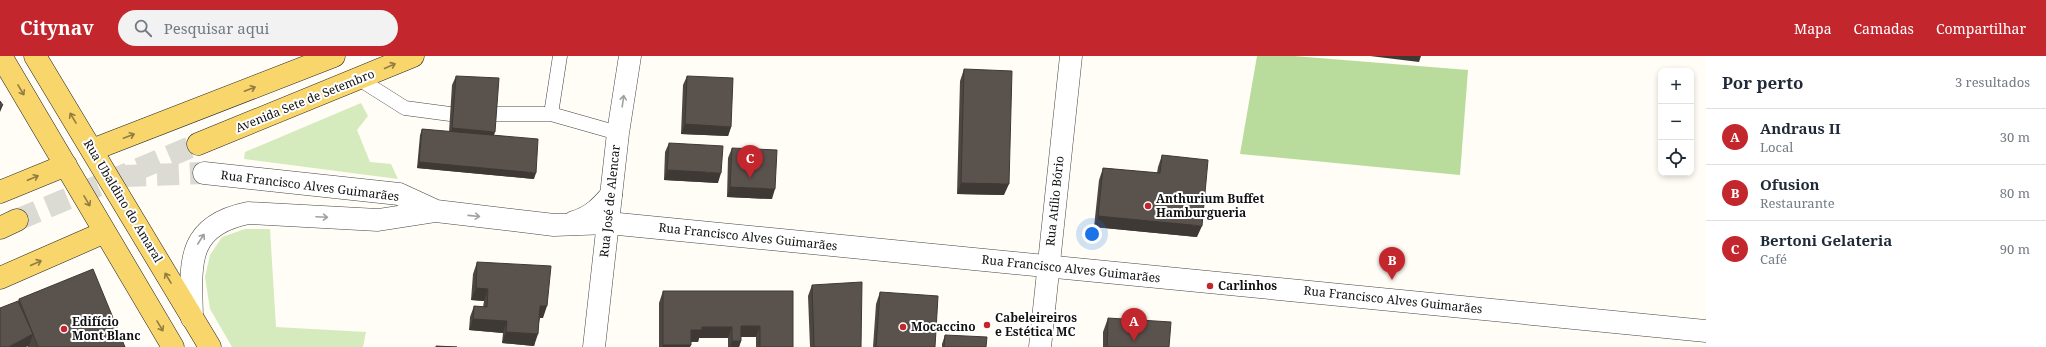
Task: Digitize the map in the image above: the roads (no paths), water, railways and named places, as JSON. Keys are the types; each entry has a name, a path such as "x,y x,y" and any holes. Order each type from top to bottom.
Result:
{"main road":[{"path":"1,56 173,347"},
{"path":"92,150 334,56"},
{"name":"Avenida Sete de Setembro","path":"198,144 413,56"},
{"name":"Rua Ubaldino do Amaral","path":"37,57 210,347"},
{"path":"0,192 66,165"},
{"path":"0,278 105,232"}],"street":[{"name":"Rua José de Alencar","path":"594,347 618,133 630,56"},
{"name":"Rua Atílio Bório","path":"1040,347 1071,56"},
{"name":"Rua Francisco Alves Guimarães","path":"204,173 399,194 436,212"},
{"path":"554,225 570,223 586,218 600,208 611,196"},
{"name":"Rua Francisco Alves Guimarães","path":"192,318 191,273 195,249 206,232 217,223 232,216 248,213 378,220 436,212 554,225 608,223 1706,331"}],"lane":[{"path":"551,114 560,56"},
{"path":"359,79 404,108 450,114 551,114 618,133"}],"tunnel":[{"path":"17,220 198,144"},
{"path":"124,176 204,173"}],"place":[{"name":"Bertoni Gelateria","path":"750,178"},
{"name":"Anthurium Buffet Hamburgueria","path":"1148,206"},
{"name":"Ofusion","path":"1392,280"},
{"name":"Carlinhos","path":"1210,286"},
{"name":"Cabeleireiros e Estética MC","path":"987,325"},
{"name":"Mocaccino","path":"903,327"},
{"name":"Edifício Mont Blanc","path":"64,329"},
{"name":"Andraus II","path":"1134,341"}]}
